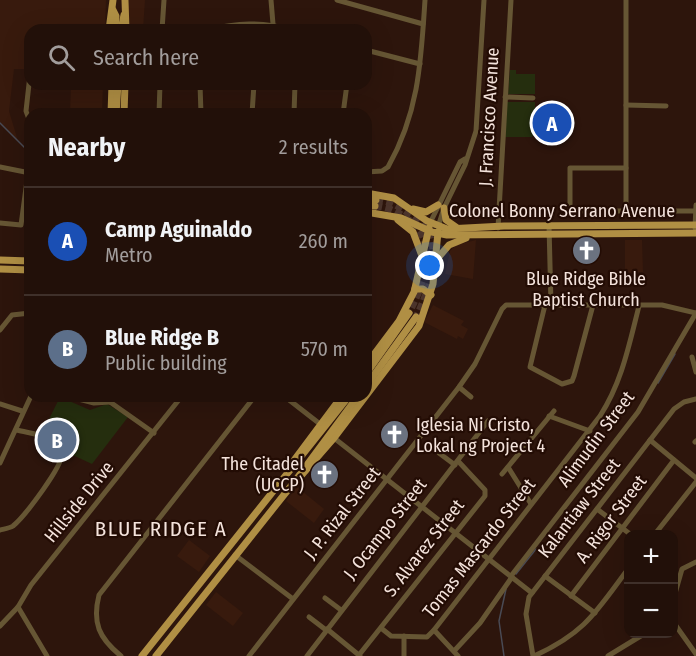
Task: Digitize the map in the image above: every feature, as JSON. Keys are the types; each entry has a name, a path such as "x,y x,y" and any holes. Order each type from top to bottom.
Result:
{"main road":[{"path":"110,24 113,0"},
{"path":"124,0 125,24"},
{"path":"113,10 117,24"},
{"path":"119,24 124,15"},
{"path":"108,90 109,108"},
{"path":"110,108 111,90"},
{"path":"116,108 118,90"},
{"path":"124,108 125,90"},
{"name":"Colonel Bonny Serrano Avenue","path":"372,194 392,197 406,206 429,227"},
{"path":"406,206 426,212 441,207 446,220 461,229"},
{"name":"Colonel Bonny Serrano Avenue","path":"372,213 438,230 472,236 550,236 696,229"},
{"path":"384,214 404,223 414,233 420,248 422,265"},
{"name":"Colonel Bonny Serrano Avenue","path":"438,230 549,225 696,229"},
{"path":"372,357 399,321 416,285 429,227"},
{"path":"372,389 417,330 433,286 438,230"},
{"path":"436,261 448,245 472,236"},
{"path":"0,260 24,261"},
{"path":"0,269 24,270"},
{"path":"416,285 433,286"},
{"path":"416,285 431,295"},
{"path":"372,366 413,315 372,377"},
{"path":"285,474 295,457 337,402"},
{"path":"142,656 344,402"},
{"path":"156,656 295,481 354,402"},
{"path":"295,481 310,468 362,402"}],"street":[{"path":"162,24 164,0"},
{"path":"233,24 260,22 273,24 271,0"},
{"path":"337,0 423,24"},
{"path":"372,171 386,170 396,152 416,98 425,0"},
{"path":"429,227 441,207 460,162 465,159 476,131 484,0"},
{"name":"J. Francisco Avenue","path":"497,236 511,0"},
{"path":"626,0 626,210"},
{"path":"372,52 420,64"},
{"path":"26,108 28,90"},
{"path":"159,108 160,90"},
{"path":"200,90 201,108"},
{"path":"252,108 254,90"},
{"path":"294,108 295,90"},
{"path":"344,108 346,90"},
{"path":"505,97 533,98"},
{"path":"626,105 666,106"},
{"path":"0,167 24,172"},
{"path":"626,168 572,167 569,171 570,211 696,211"},
{"path":"696,205 696,229"},
{"path":"0,223 21,225 24,206"},
{"path":"438,230 441,207"},
{"path":"549,225 548,304 530,367 562,384 572,381 592,305"},
{"name":"J. P. Rizal Street","path":"249,656 459,387 475,364 502,309 510,304 662,305 696,313"},
{"name":"Tomas Mascardo Street","path":"381,628 391,636 428,637 434,630 590,431 615,391 639,306"},
{"path":"0,330 12,315 24,313"},
{"name":"Alimudin Street","path":"457,653 638,412 696,313"},
{"path":"692,357 696,372"},
{"path":"459,387 471,397"},
{"name":"Kalantiaw Street","path":"533,656 526,614 527,601 532,593 678,405 696,399"},
{"path":"0,463 17,430 22,411 27,402"},
{"path":"90,402 110,402 154,433"},
{"name":"Hillside Drive","path":"0,626 18,607 31,585 177,402"},
{"path":"121,656 106,644 99,629 95,611 99,595 250,402"},
{"path":"292,402 320,424"},
{"path":"0,404 22,411"},
{"path":"502,474 554,411"},
{"path":"549,416 590,431"},
{"name":"J. Ocampo Street","path":"307,656 488,421"},
{"path":"0,530 13,526 62,461 62,451 52,439 17,430"},
{"path":"334,438 532,593"},
{"path":"650,440 696,478"},
{"path":"439,453 457,463"},
{"name":"A. Rigor Street","path":"571,596 674,460"},
{"name":"S. Alvarez Street","path":"359,656 485,493 472,473 457,463"},
{"path":"508,467 531,504"},
{"path":"658,530 696,482"},
{"path":"597,509 625,530"},
{"path":"235,555 293,599"},
{"path":"678,584 682,569 696,562"},
{"path":"533,656 565,642 594,614 624,574"},
{"path":"545,576 594,614"},
{"path":"325,598 341,610"},
{"path":"18,607 46,656"},
{"path":"309,617 359,656"},
{"path":"678,629 696,654"},
{"path":"434,630 457,653"},
{"path":"404,636 404,656"},
{"path":"608,656 636,638"}],"shaded area":[{"path":"0,0 106,0 105,24 24,24 24,69 14,69 9,111 18,141 0,123"},
{"path":"129,0 145,0 143,24 128,24"},
{"path":"71,90 103,90 102,108 70,108"},
{"path":"476,240 473,279 445,274 450,251 456,245"},
{"path":"625,240 642,240 643,272 625,273"},
{"path":"433,305 464,321 461,325 468,329 463,339 458,336 457,339 424,322"},
{"path":"297,487 324,509 314,523 286,501"},
{"path":"189,540 210,556 199,572 177,556"},
{"path":"216,592 243,613 233,626 206,605"}],"green space":[{"path":"510,70 516,70 516,74 535,74 535,94 508,94"},
{"path":"507,102 535,102 535,132 532,137 505,137"},
{"path":"58,402 72,402 90,410 107,404 128,417 92,464 66,452 59,440 44,429"}],"waterway":[{"path":"0,123 24,147"},
{"path":"658,383 675,354"},
{"path":"516,574 536,549"},
{"path":"504,656 499,621 506,589"}],"tunnel":[{"path":"376,200 402,209 428,232 431,239 433,258 430,279 416,317"},
{"path":"375,206 393,210 409,220 419,230 424,241 427,253 424,277 409,313"}],"place":[{"name":"Camp Aguinaldo","path":"552,123"},
{"name":"Blue Ridge Bible Baptist Church","path":"586,250"},
{"name":"Iglesia Ni Cristo, Lokal ng Project 4","path":"395,435"},
{"name":"Blue Ridge B","path":"57,440"},
{"name":"The Citadel (UCCP)","path":"325,474"}],"district":[{"name":"BLUE RIDGE A","path":"161,529"}]}
